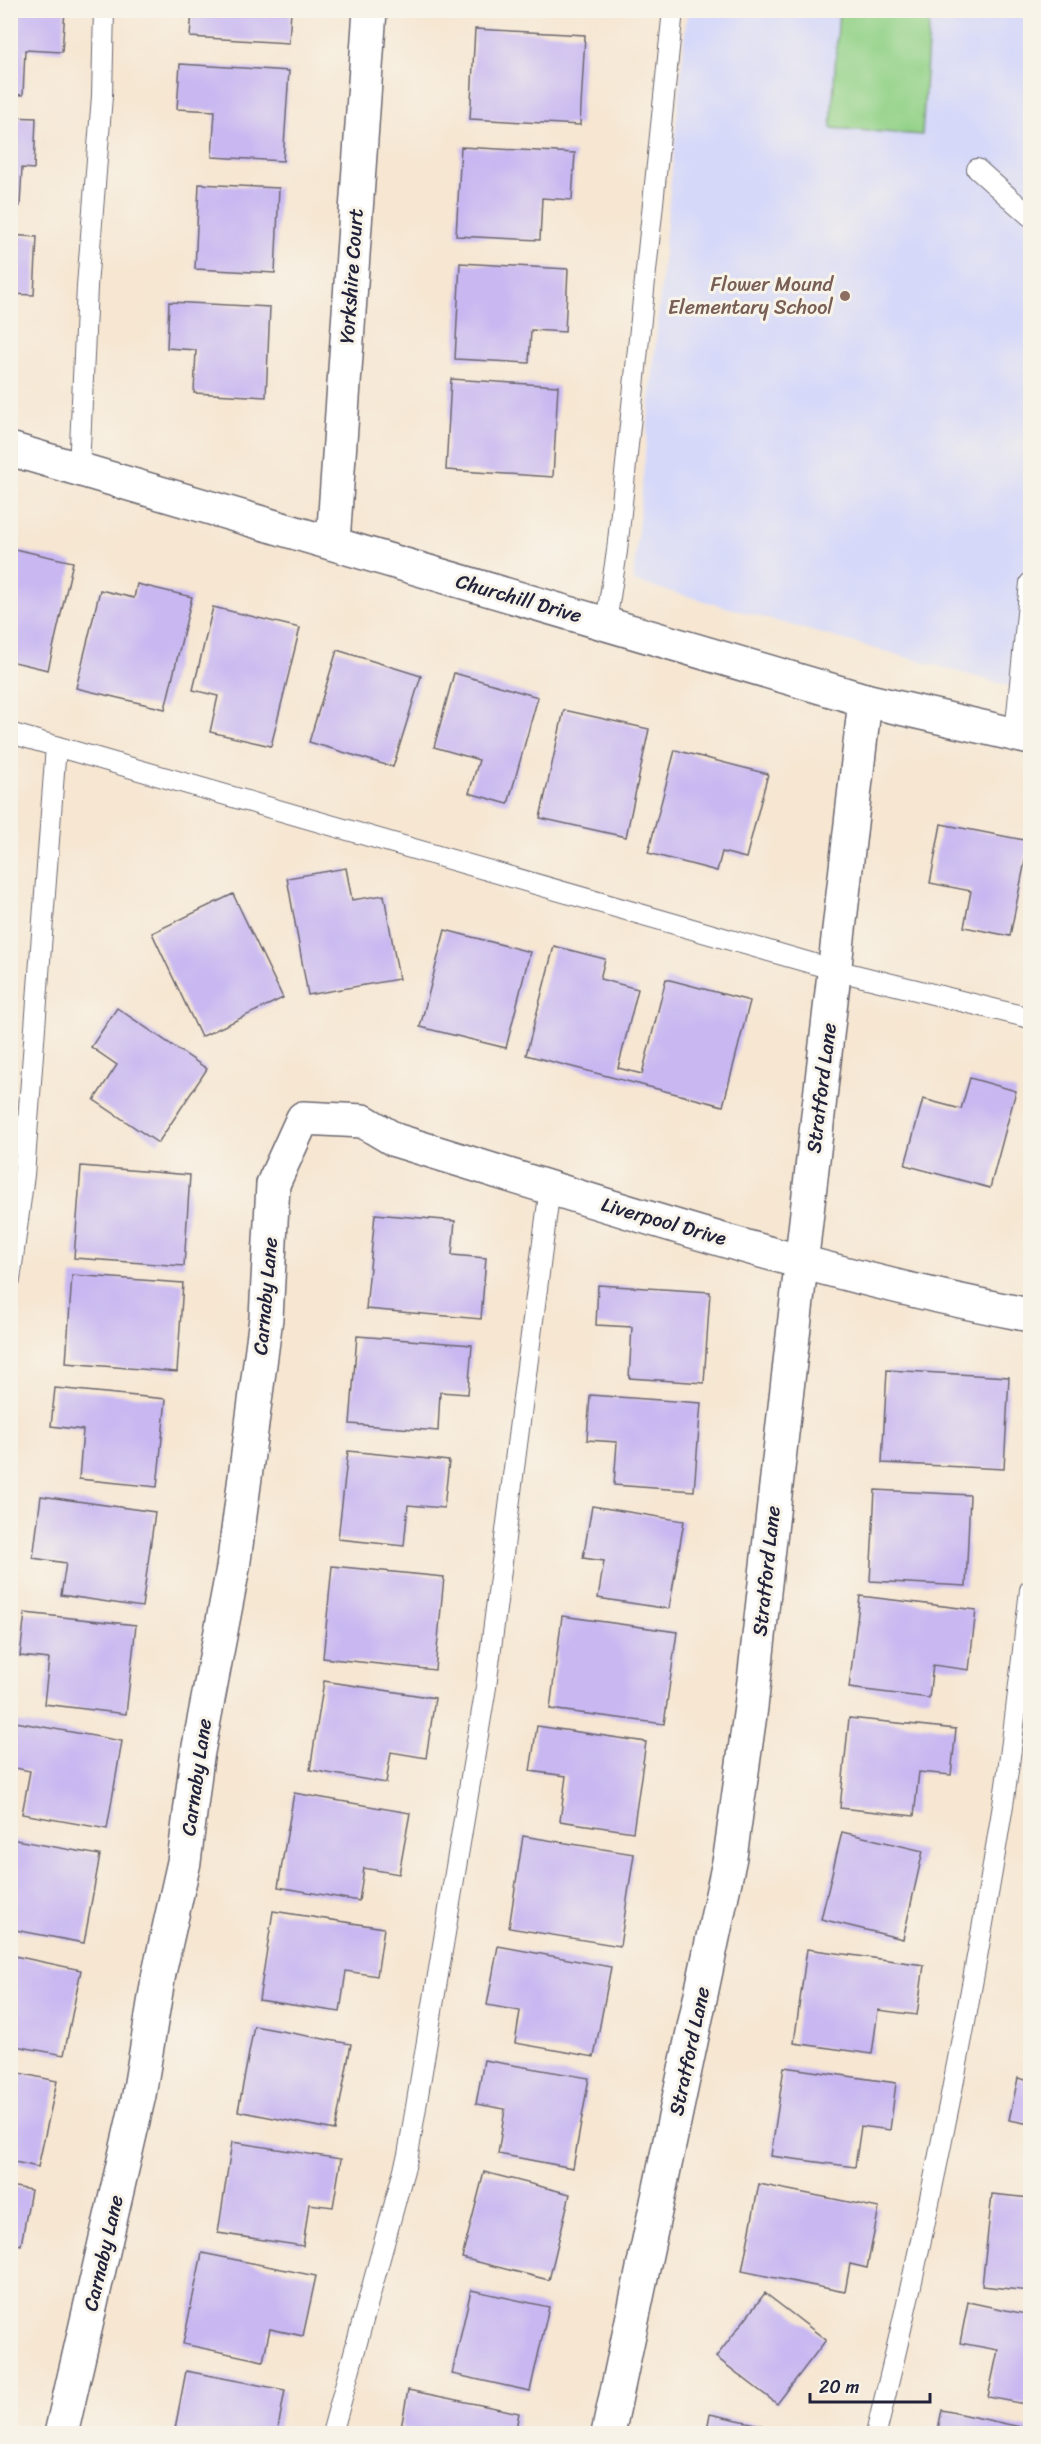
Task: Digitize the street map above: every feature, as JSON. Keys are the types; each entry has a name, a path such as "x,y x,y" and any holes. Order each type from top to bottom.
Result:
{"street":[{"name":"Yorkshire Court","path":"333,542 370,10"},
{"name":"Churchill Drive","path":"10,449 333,542 864,700 1023,736"},
{"name":"Stratford Lane","path":"608,2433 730,1857 751,1707 864,700"},
{"name":"Liverpool Drive","path":"303,1118 363,1121 395,1140 801,1262 971,1304 1030,1315"},
{"name":"Carnaby Lane","path":"61,2433 139,2095 159,1973 184,1862 196,1756 233,1568 266,1318 273,1184 303,1118"}],"lane":[{"path":"79,470 87,286 102,96 104,10"},
{"path":"606,623 617,551 673,10"},
{"path":"977,169 1030,216"},
{"path":"1023,736 1030,584"},
{"path":"10,733 835,970 1030,1018"},
{"path":"10,1280 24,1175 56,746"},
{"path":"332,2433 408,2155 486,1687 550,1187"},
{"path":"876,2433 922,2234 961,2041 1003,1809 1030,1590"}],"shaded area":[{"name":"Flower Mound Elementary School","path":"687,11 1030,11 1030,692 633,581"}],"green space":[{"path":"839,11 930,11 922,135 831,128"}],"building":[{"path":"10,10 65,10 62,52 25,50 23,95 10,94"},
{"path":"192,10 291,10 289,43 190,37"},
{"path":"475,29 585,35 580,125 470,119"},
{"path":"180,64 289,71 283,161 212,157 215,111 177,109"},
{"path":"10,117 36,118 34,169 22,168 20,206 10,205"},
{"path":"461,147 575,153 572,200 542,198 540,240 456,236"},
{"path":"199,184 279,188 275,273 195,269"},
{"path":"10,235 37,237 34,295 10,294"},
{"path":"460,263 568,269 565,332 531,330 529,363 455,359"},
{"path":"169,302 270,307 266,397 194,393 196,350 167,348"},
{"path":"451,379 558,386 553,477 446,470"},
{"path":"10,548 73,562 48,670 10,661"},
{"path":"137,584 192,597 165,709 76,688 100,590 134,598"},
{"path":"213,607 300,628 271,746 210,732 218,696 193,690"},
{"path":"337,650 421,676 393,767 309,742"},
{"path":"454,673 538,697 508,804 469,793 479,760 434,747"},
{"path":"564,710 649,729 626,837 540,818"},
{"path":"675,750 768,774 746,858 722,852 717,871 648,853"},
{"path":"941,824 1029,841 1010,936 964,927 971,891 930,883"},
{"path":"346,868 352,900 384,895 399,979 308,995 287,878"},
{"path":"233,894 283,998 201,1037 152,933"},
{"path":"445,930 530,952 506,1048 420,1027"},
{"path":"554,946 605,959 600,979 638,989 618,1068 642,1074 666,979 750,1001 723,1106 526,1055"},
{"path":"117,1008 207,1069 158,1143 94,1100 117,1065 91,1047"},
{"path":"970,1078 1016,1091 990,1188 905,1165 923,1099 961,1109"},
{"path":"81,1166 190,1175 184,1266 74,1258"},
{"path":"375,1214 455,1221 452,1255 486,1258 481,1319 366,1309"},
{"path":"72,1275 183,1283 177,1372 66,1363"},
{"path":"598,1285 710,1292 704,1383 629,1378 632,1327 596,1325"},
{"path":"357,1336 472,1345 468,1394 440,1392 438,1431 350,1424"},
{"path":"887,1370 1009,1377 1004,1469 882,1463"},
{"path":"55,1388 166,1399 157,1487 79,1479 83,1430 51,1426"},
{"path":"590,1395 701,1403 694,1491 614,1485 617,1442 587,1440"},
{"path":"348,1451 449,1461 444,1508 408,1505 404,1546 338,1539"},
{"path":"875,1490 970,1495 966,1586 870,1581"},
{"path":"41,1496 155,1512 142,1607 61,1595 66,1563 33,1558"},
{"path":"592,1506 684,1521 669,1609 598,1598 604,1561 583,1558"},
{"path":"332,1566 444,1577 435,1670 323,1658"},
{"path":"860,1596 976,1610 969,1670 933,1665 929,1698 849,1688"},
{"path":"25,1613 136,1625 126,1714 44,1704 49,1659 20,1656"},
{"path":"562,1616 677,1632 664,1724 550,1709"},
{"path":"324,1681 435,1698 426,1758 391,1752 386,1783 310,1770"},
{"path":"849,1718 956,1729 951,1775 919,1772 914,1816 840,1808"},
{"path":"10,1721 122,1741 107,1829 22,1814 30,1771 10,1767"},
{"path":"537,1726 646,1742 633,1832 560,1821 566,1776 530,1771"},
{"path":"294,1793 410,1813 399,1874 364,1868 359,1901 278,1887"},
{"path":"842,1832 923,1851 903,1939 821,1919"},
{"path":"523,1836 634,1854 620,1946 509,1928"},
{"path":"10,1839 100,1855 84,1943 10,1929"},
{"path":"273,1911 384,1928 377,1976 346,1971 340,2012 259,2000"},
{"path":"498,1946 611,1967 594,2057 515,2043 520,2011 487,2005"},
{"path":"807,1949 924,1965 917,2015 878,2010 872,2054 794,2043"},
{"path":"10,1955 81,1970 64,2055 10,2045"},
{"path":"254,2026 351,2044 335,2130 238,2111"},
{"path":"484,2060 589,2078 573,2168 498,2154 505,2109 476,2104"},
{"path":"784,2067 896,2083 890,2130 861,2126 855,2167 771,2156"},
{"path":"10,2071 57,2081 38,2167 10,2161"},
{"path":"1018,2078 1030,2081 1030,2124 1009,2120"},
{"path":"232,2142 341,2159 333,2207 309,2204 303,2246 218,2233"},
{"path":"484,2172 570,2194 549,2280 462,2258"},
{"path":"759,2184 879,2208 867,2268 850,2264 845,2292 742,2271"},
{"path":"10,2186 31,2190 21,2245 10,2243"},
{"path":"992,2194 1030,2198 1030,2291 982,2286"},
{"path":"202,2253 316,2276 303,2336 270,2329 263,2361 183,2344"},
{"path":"471,2290 549,2307 530,2391 452,2374"},
{"path":"765,2293 826,2340 777,2404 716,2357"},
{"path":"968,2302 1030,2315 1030,2405 988,2397 998,2350 960,2343"},
{"path":"186,2371 285,2390 277,2434 174,2434"},
{"path":"408,2390 519,2413 515,2434 429,2434 401,2428"},
{"path":"942,2410 1030,2429 1030,2434 937,2434"},
{"path":"710,2414 797,2433 797,2434 706,2434"}],"place":[{"name":"Flower Mound Elementary School","path":"845,296"}]}
